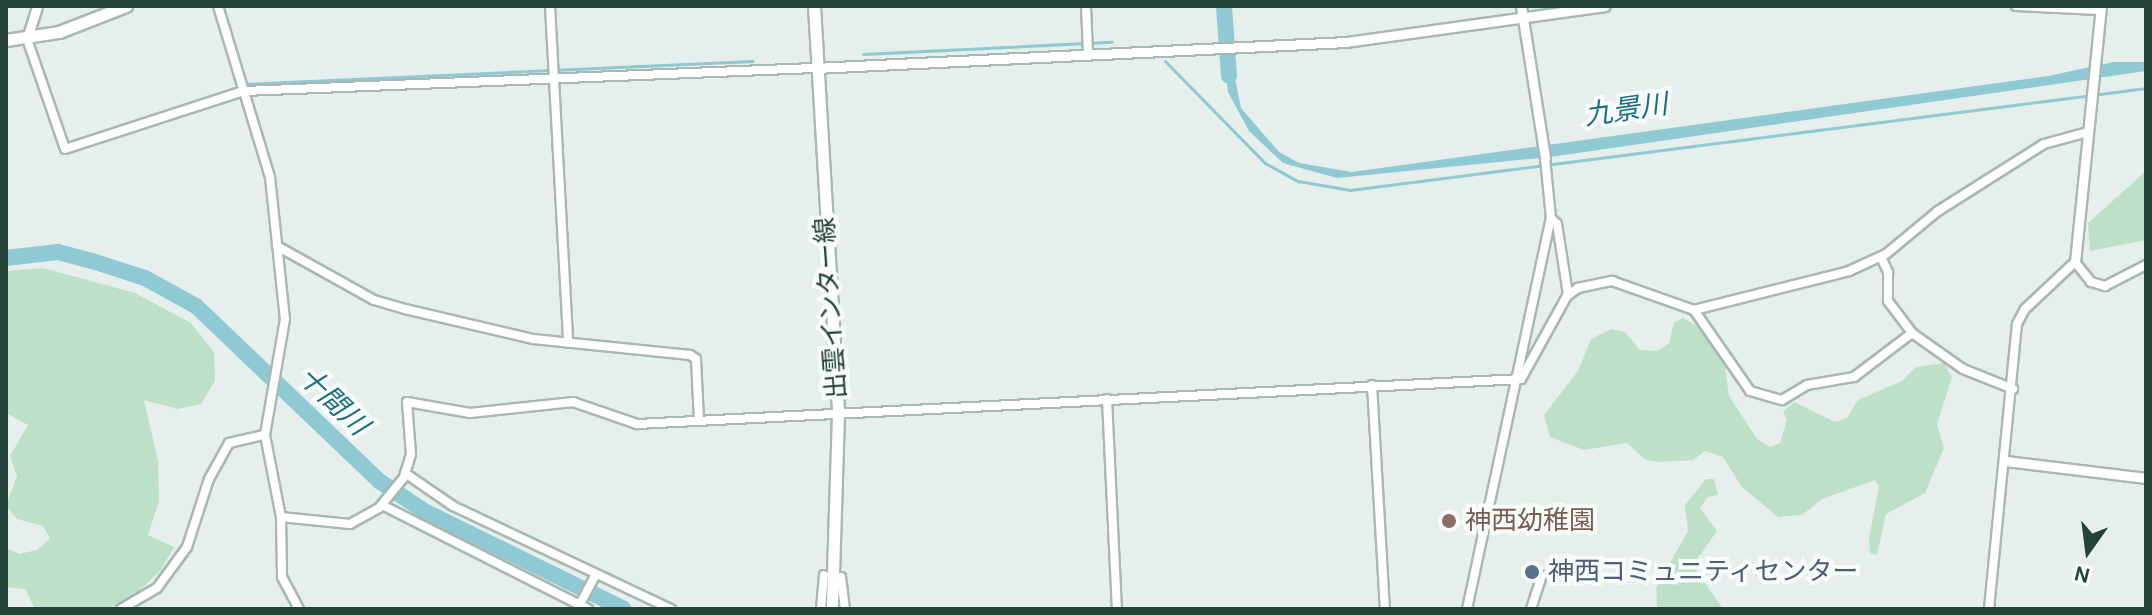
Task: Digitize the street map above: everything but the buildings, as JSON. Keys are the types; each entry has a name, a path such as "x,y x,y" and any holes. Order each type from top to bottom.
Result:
{"main road":[{"path":"6,40 27,39 126,6"},
{"name":"出雲インター線","path":"814,7 815,68 838,414 832,609"}],"street":[{"path":"37,6 27,39 65,149 244,91 815,68 1383,39 1605,6"},
{"path":"218,6 270,177 285,319 265,435 281,517 282,577 299,609"},
{"path":"550,6 568,343"},
{"path":"1086,6 1088,54"},
{"path":"1467,609 1551,218 1546,164 1521,6"},
{"path":"1989,609 2013,389 2013,343 2020,317 2075,262 2100,8 2016,6"},
{"path":"1568,294 1612,281 1694,310 1841,273 1881,257 1938,211 2044,144 2088,132"},
{"path":"281,517 350,524 383,503 405,475 411,454 407,402 470,413 573,402 637,424 1518,379 1527,375 1568,294 1557,224 1551,218"},
{"path":"277,246 374,300 568,343 696,359 699,421"},
{"path":"1881,257 1888,272 1888,301 1912,333 1963,369 2013,389"},
{"path":"2075,262 2091,282 2105,286 2146,265"},
{"path":"1694,310 1750,391 1782,400 1807,385 1854,377 1912,333"},
{"path":"1372,385 1385,609"},
{"path":"1107,399 1117,609"},
{"path":"121,609 157,588 187,547 209,479 229,443 265,435"},
{"path":"2006,461 2146,478"},
{"path":"405,475 453,506 595,576 671,609"},
{"path":"383,503 582,606 595,576"},
{"path":"821,609 824,575"},
{"path":"1531,609 1542,576"},
{"path":"841,577 845,609"}],"green space":[{"path":"2146,171 2146,240 2090,251 2088,223"},
{"path":"43,268 135,293 191,323 214,352 215,381 201,404 178,409 144,400 158,461 159,501 148,535 174,547 161,570 135,595 107,609 35,609 25,589 6,587 6,548 19,554 37,550 50,538 43,526 17,519 6,506 17,476 10,456 28,425 6,413 6,271"},
{"path":"1683,318 1706,331 1724,360 1729,396 1757,439 1770,447 1780,443 1787,420 1783,412 1794,402 1835,422 1847,418 1858,400 1902,381 1916,367 1944,363 1952,377 1937,424 1944,448 1925,493 1886,514 1877,555 1870,553 1869,539 1879,486 1875,480 1822,499 1802,515 1778,517 1741,486 1723,457 1705,451 1693,460 1659,462 1646,460 1627,443 1584,450 1550,437 1544,415 1578,371 1591,339 1611,329 1625,332 1640,350 1658,351 1669,343 1674,323"},
{"path":"1706,479 1714,479 1718,495 1708,497 1700,508 1717,531 1693,565 1723,609 1657,609 1656,588 1688,531 1685,505"}],"water":[{"path":"1230,54 1241,108 1279,152 1299,163 1352,172 2048,76 2114,62 2146,62 2146,71 1550,157 1337,178 1283,163 1249,131 1228,92 1224,55"}],"waterway":[{"name":"九景川","path":"1224,6 1229,76"},
{"path":"863,54 1112,42"},
{"path":"245,84 752,61"},
{"path":"1165,61 1265,163 1298,181 1350,190 2146,88"},
{"name":"十間川","path":"6,258 58,252 145,278 196,306 379,481 426,512 624,609"}],"place":[{"name":"神西幼稚園","path":"1449,521"},
{"name":"神西コミュニティセンター","path":"1532,572"}]}
